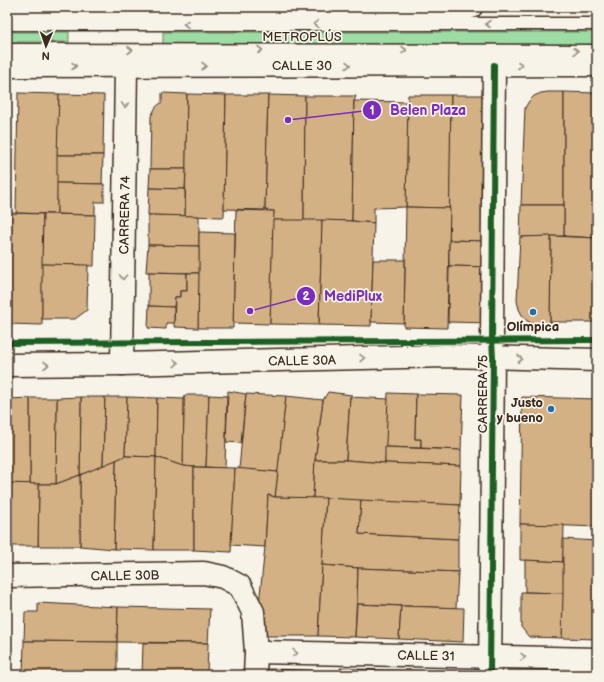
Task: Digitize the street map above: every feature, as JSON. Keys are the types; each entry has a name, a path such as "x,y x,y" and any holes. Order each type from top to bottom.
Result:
{"street":[{"path":"7,8 471,7"},
{"name":"CARRERA 75","path":"490,666 494,358 492,332 494,65"},
{"name":"CALLE 30","path":"7,66 597,65"},
{"name":"CARRERA 74","path":"122,364 126,66"},
{"name":"CALLE 30A","path":"7,365 122,364 438,356 597,360"},
{"name":"CALLE 30B","path":"7,576 204,573 223,577 240,586 253,612 256,652"},
{"path":"255,675 256,652"},
{"name":"CALLE 31","path":"256,652 490,666 597,658"}],"lane":[{"name":"METROPLÚS","path":"7,24 597,24"},
{"name":"METROPLÚS","path":"7,50 597,51"}],"green space":[{"path":"7,32 69,32 69,42 7,42"},
{"path":"163,32 597,32 597,45 163,45"}],"building":[{"path":"548,92 564,92 564,205 521,205 525,108 534,96"},
{"path":"564,92 596,93 597,238 564,236"},
{"path":"18,93 59,94 57,214 16,213"},
{"path":"162,93 187,94 186,169 150,169 151,116 156,107 162,102"},
{"path":"59,94 104,95 103,155 57,155"},
{"path":"187,94 226,95 224,217 185,216"},
{"path":"226,95 268,95 265,210 224,209"},
{"path":"268,95 305,96 304,221 273,220 274,211 265,210"},
{"path":"408,95 451,95 450,208 406,207"},
{"path":"451,95 489,95 487,241 449,240"},
{"path":"305,96 356,96 354,101 352,221 304,221"},
{"path":"354,101 408,102 406,207 374,208 374,223 352,221"},
{"path":"57,155 103,155 102,184 57,183"},
{"path":"150,169 186,169 185,189 149,188"},
{"path":"57,183 104,184 104,202 95,202 95,215 57,214"},
{"path":"149,188 185,189 185,216 148,215"},
{"path":"521,205 564,205 564,236 520,237"},
{"path":"406,207 450,208 447,328 404,327"},
{"path":"236,210 274,211 270,324 233,323"},
{"path":"7,213 10,213 8,324 7,324"},
{"path":"10,213 43,214 42,325 8,324"},
{"path":"43,214 95,215 94,266 42,264"},
{"path":"148,215 199,216 199,246 148,245"},
{"path":"273,220 322,220 319,325 270,324"},
{"path":"322,220 374,223 371,326 319,325"},
{"path":"199,232 235,233 233,328 198,328"},
{"path":"551,236 597,238 597,322 550,322"},
{"path":"551,236 551,326 534,324 527,321 519,309 517,301 520,237"},
{"path":"449,240 487,241 491,267 449,266"},
{"path":"148,245 199,246 199,273 146,272"},
{"path":"373,260 405,260 404,323 371,322"},
{"path":"42,264 88,265 87,310 75,319 42,319"},
{"path":"449,266 491,267 490,323 448,322"},
{"path":"149,272 187,273 187,291 180,291 180,297 175,297 174,307 149,306"},
{"path":"187,273 199,273 198,328 174,327 175,297 180,297 180,291 187,291"},
{"path":"149,306 174,307 174,323 166,323 166,329 148,328"},
{"path":"228,391 246,394 241,443 226,442"},
{"path":"328,392 352,395 350,397 346,460 315,460 323,400"},
{"path":"388,393 416,394 415,439 421,439 421,448 385,447"},
{"path":"246,394 286,396 278,472 239,469"},
{"path":"416,394 463,395 461,450 421,448 421,439 415,439"},
{"path":"185,395 209,395 206,467 183,466"},
{"path":"209,395 227,396 225,468 206,467"},
{"path":"286,396 323,400 315,460 313,499 275,497"},
{"path":"81,397 105,397 103,466 80,475"},
{"path":"81,397 80,475 56,484 57,398"},
{"path":"105,397 127,397 125,456 103,466"},
{"path":"127,397 157,398 156,457 125,456"},
{"path":"350,397 388,399 385,463 346,460"},
{"path":"522,397 597,399 597,527 520,524"},
{"path":"30,398 57,398 56,484 30,484"},
{"path":"30,398 30,484 7,483 7,399"},
{"path":"157,398 184,399 183,466 156,457"},
{"path":"385,447 461,450 461,466 385,463"},
{"path":"125,456 156,457 154,550 114,549 116,460"},
{"path":"156,457 183,466 194,467 194,550 154,550"},
{"path":"116,460 114,549 80,546 80,475"},
{"path":"315,460 346,460 461,466 460,505 313,499"},
{"path":"194,467 235,468 231,552 194,550"},
{"path":"235,468 278,472 275,497 268,495 265,547 231,545"},
{"path":"80,475 80,546 38,546 39,484 56,484"},
{"path":"7,483 39,484 38,546 7,546"},
{"path":"268,495 275,497 326,498 318,636 267,636 257,623 265,547"},
{"path":"326,498 361,500 359,534 458,539 458,572 322,565"},
{"path":"361,500 460,505 458,539 359,534"},
{"path":"520,524 564,525 563,562 520,560"},
{"path":"563,539 597,541 597,639 562,638"},
{"path":"525,560 563,562 563,593 525,592"},
{"path":"322,565 358,568 355,637 318,636"},
{"path":"358,568 458,572 456,608 357,604"},
{"path":"521,592 563,593 562,638 529,637 521,627"},
{"path":"38,603 118,607 117,642 24,641 25,612 38,612"},
{"path":"357,604 401,606 399,639 355,637"},
{"path":"401,606 464,608 463,642 399,639"},
{"path":"118,607 210,609 208,643 117,642"},
{"path":"24,641 117,642 117,675 23,675"},
{"path":"143,643 208,643 207,675 142,675"},
{"path":"340,668 374,670 374,675 340,675"},
{"path":"267,669 303,670 303,675 267,675"},
{"path":"303,670 340,672 340,675 303,675"},
{"path":"374,670 459,672 459,675 374,675"},
{"path":"533,672 585,674 585,675 530,675"}],"cycle path":[{"path":"490,675 494,65"},
{"path":"7,343 597,340"}],"place":[{"name":"Belen Plaza","path":"288,120"},
{"name":"MediPlux","path":"250,311"},
{"name":"Olímpica","path":"533,312"},
{"name":"Justo y bueno","path":"551,409"}]}
